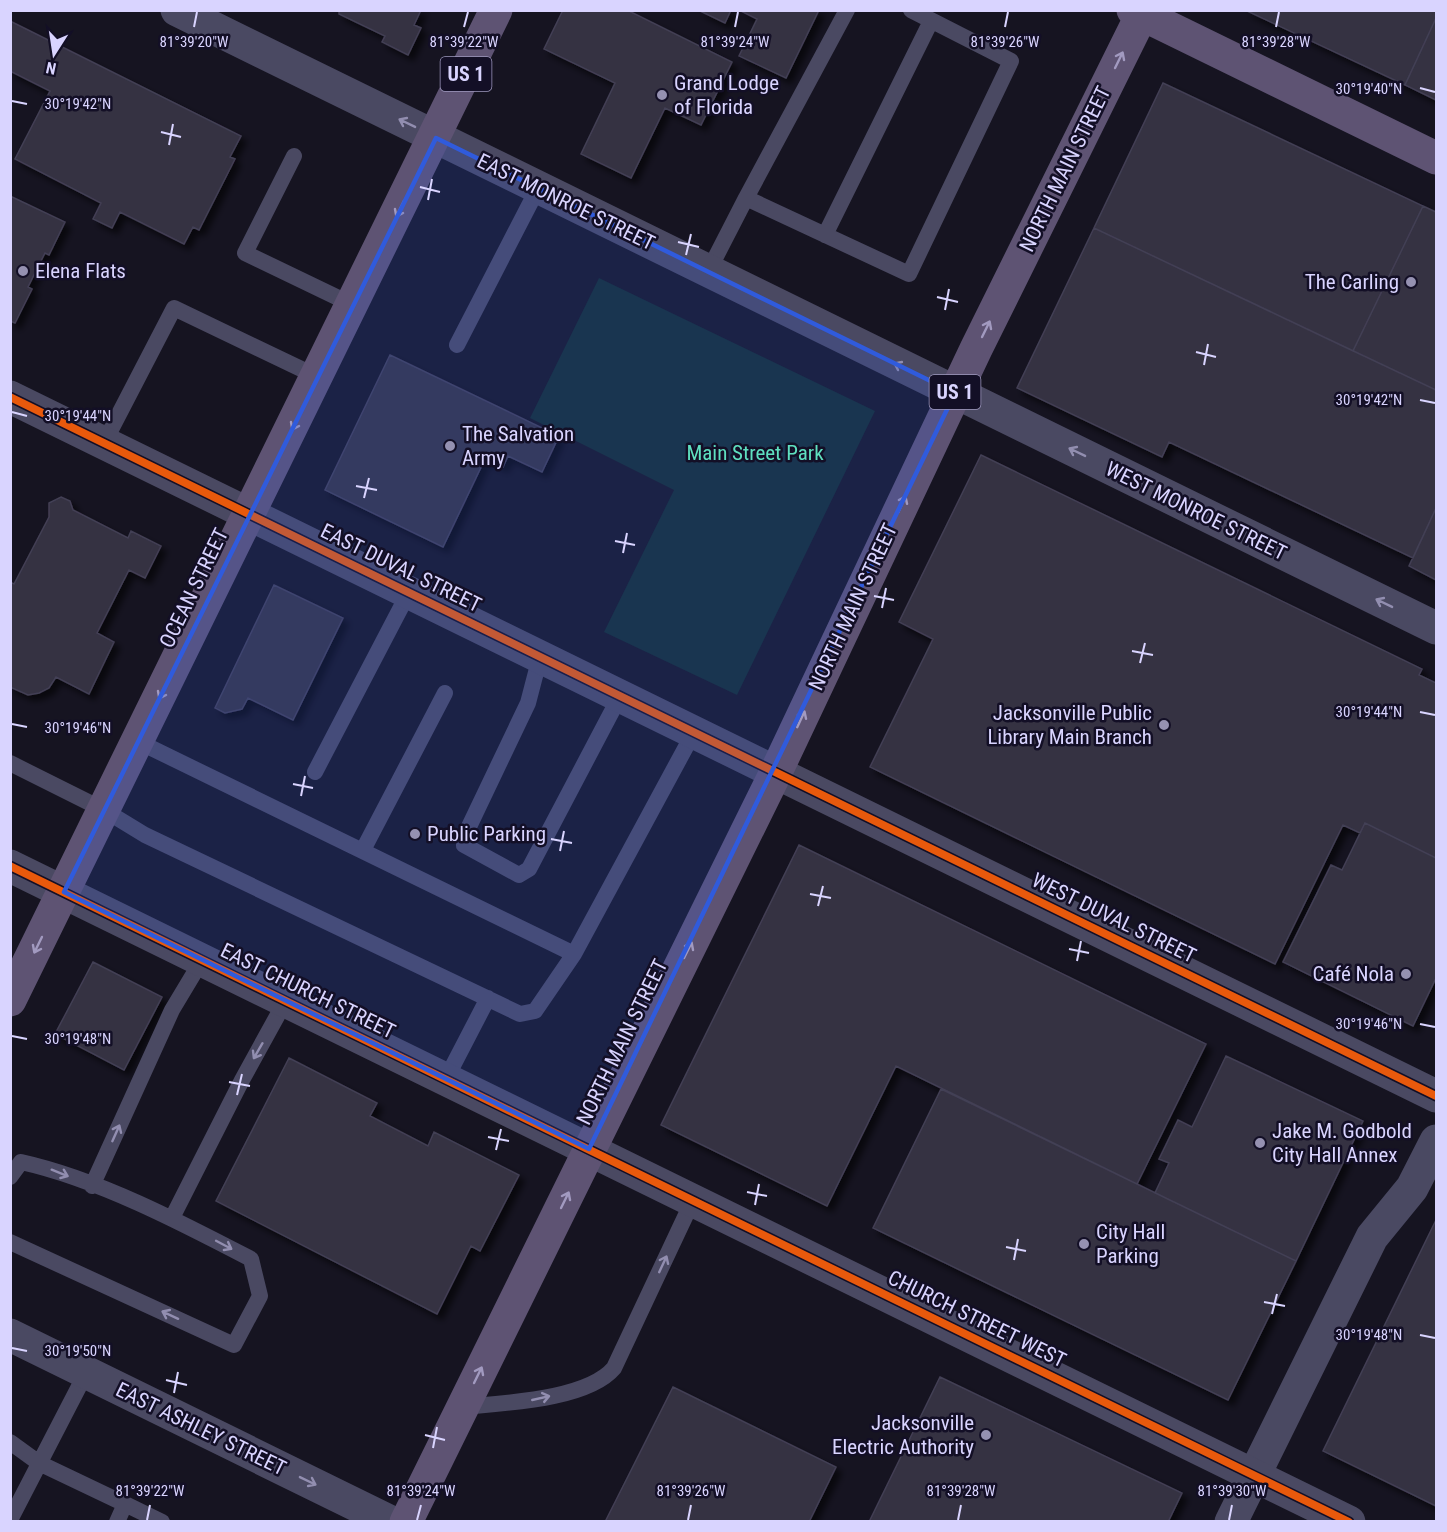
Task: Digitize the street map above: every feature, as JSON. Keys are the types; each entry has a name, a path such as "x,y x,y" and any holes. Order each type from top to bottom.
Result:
{"main road":[{"name":"OCEAN STREET","path":"11,1000 436,138 496,10"},
{"path":"1139,12 1437,158"},
{"name":"NORTH MAIN STREET","path":"406,1521 776,772 955,393 1139,12"}],"street":[{"name":"EAST MONROE STREET","path":"177,10 955,393"},
{"name":"WEST MONROE STREET","path":"955,393 1437,628"},
{"name":"EAST DUVAL STREET","path":"10,397 776,772"},
{"name":"WEST DUVAL STREET","path":"776,772 1437,1096"},
{"name":"EAST CHURCH STREET","path":"10,866 589,1149"},
{"path":"1231,1521 1372,1238 1412,1188 1437,1141"},
{"name":"CHURCH STREET WEST","path":"589,1149 1349,1521"},
{"name":"EAST ASHLEY STREET","path":"10,1335 391,1521"}],"lane":[{"path":"708,272 847,10"},
{"path":"746,198 909,274 1011,61 911,10"},
{"path":"825,235 932,21"},
{"path":"294,156 246,253 353,305"},
{"path":"457,345 538,188"},
{"path":"104,443 174,308 318,377"},
{"path":"315,772 409,592"},
{"path":"540,657 528,703 466,833 464,845 519,875 529,869 620,696"},
{"path":"363,850 446,693"},
{"path":"10,763 104,810 145,835 520,1014 535,1011 574,954 694,732"},
{"path":"139,742 574,954"},
{"path":"92,1186 172,1010 202,960"},
{"path":"446,1079 488,998"},
{"path":"172,1218 242,1080 286,1000"},
{"path":"10,1177 21,1162 47,1168 172,1218 251,1260 260,1296 234,1345 10,1242"},
{"path":"462,1407 540,1400 605,1378 614,1368 693,1200"},
{"path":"10,1520 86,1372"},
{"path":"10,1442 39,1463 162,1521"},
{"path":"117,1521 126,1504"}],"highlighted area":[{"path":"436,138 955,393 589,1149 64,892"}],"green space":[{"name":"Main Street Park","path":"599,278 875,411 737,695 604,632 674,490 530,418"}],"building":[{"path":"339,10 421,10 414,25 421,28 408,55 382,42 385,36 339,14"},
{"name":"Grand Lodge of Florida","path":"563,10 627,10 732,62 701,125 665,108 631,178 581,154 615,83 544,49"},
{"path":"698,10 731,10 725,23"},
{"path":"739,10 819,10 786,78 739,56 757,19"},
{"path":"1245,10 1436,10 1436,18 1405,85"},
{"path":"1436,18 1436,100 1405,85"},
{"path":"10,21 241,136 230,157 235,159 199,230 193,227 184,244 120,212 112,228 93,219 101,203 15,159 50,91 10,71"},
{"path":"1163,83 1423,206 1353,351 1094,228"},
{"name":"Elena Flats","path":"10,196 65,222 49,255 45,253 28,287 32,289 15,323 10,321"},
{"name":"The Carling","path":"1423,206 1436,212 1436,390 1353,351"},
{"path":"1094,228 1436,390 1436,508 1413,558 1169,442 1162,457 1017,388"},
{"name":"The Salvation Army","path":"390,355 559,436 542,472 508,456 503,467 485,459 443,547 325,490"},
{"name":"Jacksonville Public Library Main Branch","path":"981,455 1422,669 1419,675 1436,683 1436,858 1365,823 1360,833 1343,825 1275,964 870,767 933,639 899,622"},
{"path":"61,497 70,501 73,510 128,538 131,531 161,546 145,578 129,570 97,633 114,642 89,694 56,677 49,688 28,695 10,687 10,582 14,584 49,517 49,503"},
{"path":"1436,508 1436,580 1409,566"},
{"path":"274,585 343,618 293,720 248,698 242,709 225,713 215,708"},
{"path":"1365,823 1436,858 1436,978 1413,1026 1283,962 1331,865 1342,870"},
{"path":"799,845 1206,1044 1137,1184 896,1066 827,1206 661,1125"},
{"path":"93,962 162,997 124,1070 55,1034"},
{"name":"Jake M. Godbold City Hall Annex","path":"1226,1056 1363,1121 1296,1261 1155,1193 1169,1163 1159,1159 1178,1120 1192,1127"},
{"path":"289,1058 377,1103 370,1116 428,1146 434,1132 519,1175 480,1251 471,1246 437,1314 216,1201"},
{"name":"City Hall Parking","path":"941,1089 1296,1261 1228,1400 873,1228"},
{"path":"1436,1220 1436,1506 1323,1451"},
{"name":"Jacksonville Electric Authority","path":"940,1377 1182,1493 1168,1522 869,1522"},
{"path":"673,1387 836,1467 809,1522 605,1522"}],"cycle path":[{"path":"10,397 1436,1096"},
{"path":"10,866 1349,1522"}],"place":[{"name":"Grand Lodge of Florida","path":"662,95"},
{"name":"Elena Flats","path":"23,271"},
{"name":"The Carling","path":"1411,282"},
{"name":"The Salvation Army","path":"450,446"},
{"name":"Jacksonville Public Library Main Branch","path":"1164,725"},
{"name":"Public Parking","path":"415,834"},
{"name":"Café Nola","path":"1406,974"},
{"name":"Jake M. Godbold City Hall Annex","path":"1260,1143"},
{"name":"City Hall Parking","path":"1084,1244"},
{"name":"Jacksonville Electric Authority","path":"986,1435"}]}
